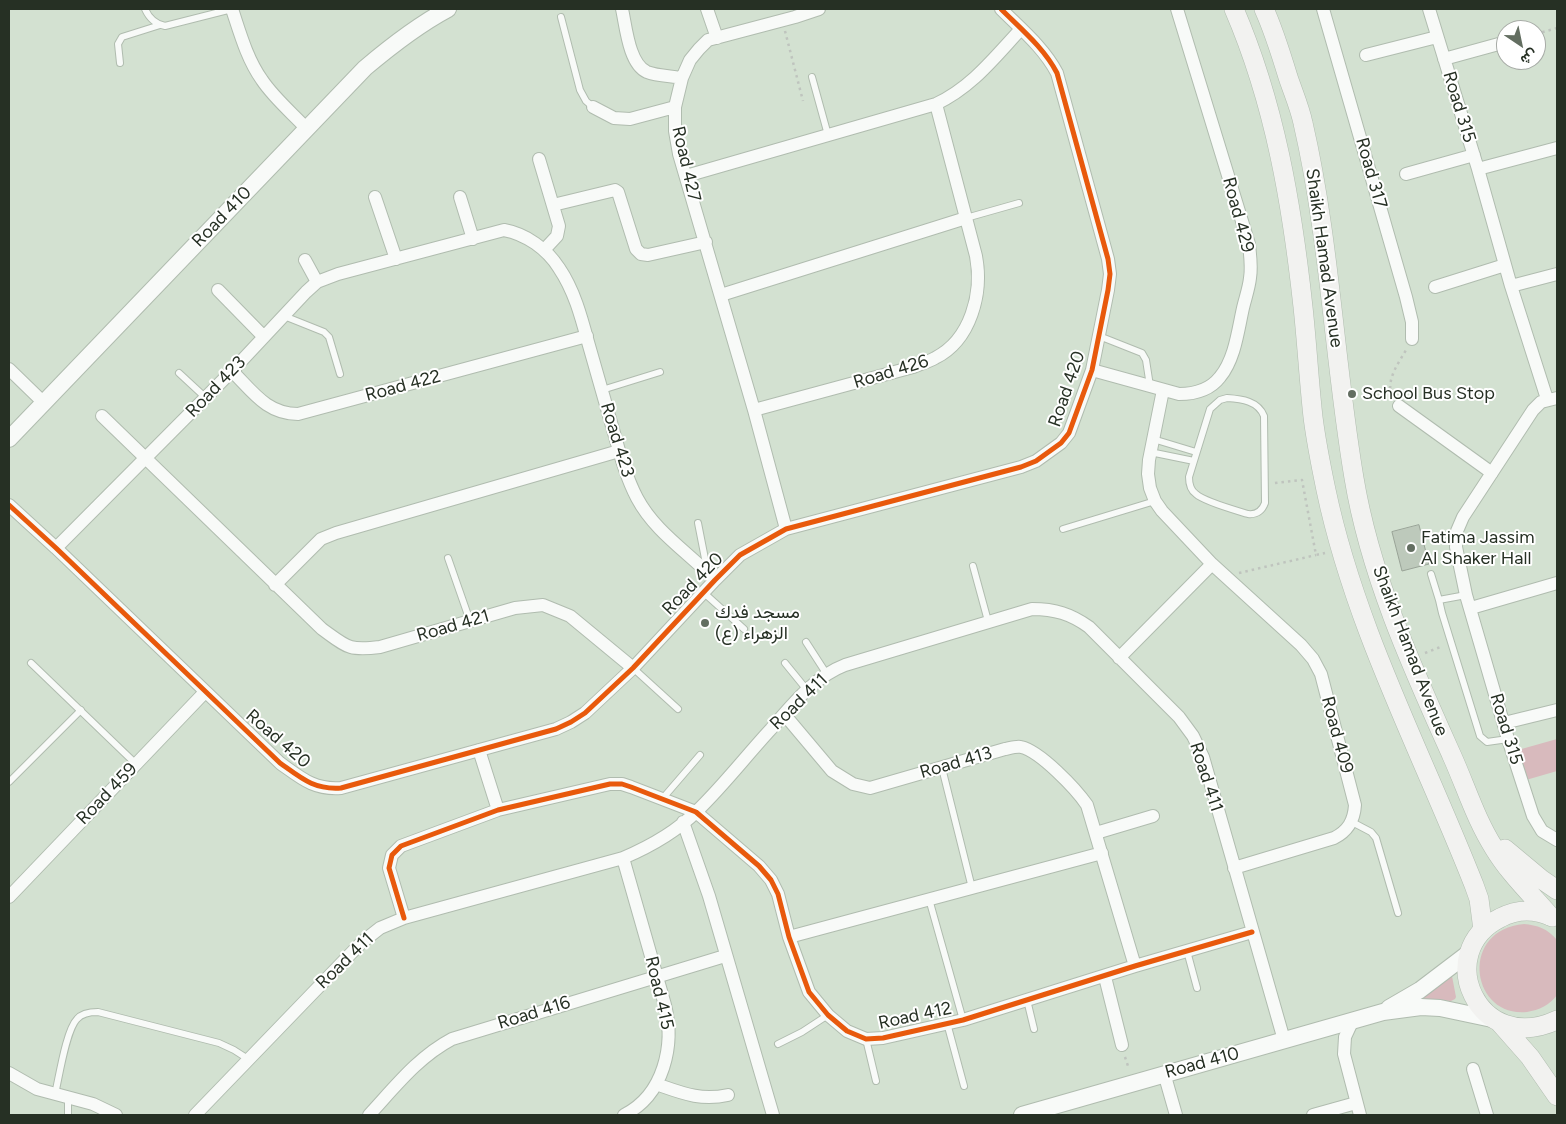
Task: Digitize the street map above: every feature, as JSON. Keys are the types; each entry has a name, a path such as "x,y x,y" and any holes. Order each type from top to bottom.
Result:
{"main road":[{"name":"Shaikh Hamad Avenue","path":"1234,9 1242,27 1273,120 1288,192 1303,307 1313,420 1336,531 1369,634 1474,885 1479,900 1483,930"},
{"name":"Shaikh Hamad Avenue","path":"1264,9 1303,120 1319,201 1354,480 1378,576 1427,702 1484,831 1505,864 1554,918"},
{"path":"1484,831 1557,890"},
{"path":"1554,918 1536,912 1521,911 1507,914 1494,921 1475,940 1467,967 1470,989 1481,1009 1496,1021 1530,1057 1557,1096"},
{"path":"1496,1021 1514,1028 1530,1029 1545,1026 1557,1020"}],"street":[{"path":"232,9 245,49 255,69 270,90 307,128"},
{"name":"Road 410","path":"9,439 365,68 395,43 434,16 448,9"},
{"path":"622,9 632,55 640,68 652,74 682,78"},
{"path":"707,9 716,38"},
{"name":"Road 427","path":"786,529 754,410 686,176 675,131 675,107 682,78 690,60 708,40 783,20 794,13 819,9"},
{"name":"Road 420","path":"9,505 280,764 308,782 324,788 341,788 556,729 571,722 585,713 634,668 703,592 711,576 740,555 786,529 1021,467 1036,461 1060,443 1068,433 1092,370 1108,290 1110,274 1108,259 1057,74 1050,59 1001,9"},
{"name":"Road 429","path":"1092,370 1179,394 1190,394 1206,389 1226,370 1233,350 1250,278 1248,244 1177,9"},
{"name":"Road 317","path":"1323,9 1408,306 1412,322 1412,338"},
{"name":"Road 315","path":"1429,9 1474,155 1511,286 1552,399 1541,402 1533,410 1463,517 1457,531 1457,554 1466,595 1508,739 1533,816 1542,831 1557,840"},
{"path":"686,176 936,104 953,96 975,79 1021,29"},
{"path":"1366,55 1437,37"},
{"name":"Road 315","path":"1444,59 1496,45"},
{"name":"Road 426","path":"754,410 913,367 936,358 954,344 971,320 978,290 979,273 936,104"},
{"path":"593,107 614,118 630,119 675,107"},
{"path":"1478,169 1557,148"},
{"name":"Road 315","path":"1406,174 1474,155"},
{"path":"539,160 558,221 559,231 554,240 544,250"},
{"path":"553,205 615,190 618,192 636,250 641,254 648,255 706,242"},
{"path":"376,197 396,259"},
{"path":"460,197 473,239"},
{"path":"721,295 966,218"},
{"name":"Road 423","path":"56,548 206,398 317,282 338,274 504,230 522,236 544,250 558,266 578,308 619,451 635,495 650,518 669,539 711,576"},
{"path":"305,260 317,282"},
{"path":"1435,287 1505,265"},
{"path":"1511,286 1557,274"},
{"path":"218,290 264,337"},
{"name":"Road 422","path":"232,371 266,405 284,414 298,414 587,336"},
{"path":"9,369 44,403"},
{"name":"Road 409","path":"1157,388 1148,474 1150,488 1155,501 1162,511 1212,564 1301,645 1313,659 1321,674 1355,805 1352,822"},
{"path":"1399,406 1492,472"},
{"name":"Road 421","path":"102,416 275,585 322,629 347,647 362,649 380,647 514,608 543,605 570,616 634,668"},
{"path":"275,585 321,539 336,533 619,451"},
{"path":"1119,658 1212,564"},
{"path":"1471,608 1557,583"},
{"name":"Road 411","path":"197,1114 360,943 380,928 404,918 623,858 660,840 696,812 784,714 807,690 826,674 846,665 988,621 1032,610 1048,609 1063,612 1077,618 1089,627 1179,717 1193,736 1203,758 1284,1040"},
{"name":"Road 459","path":"10,894 205,692"},
{"path":"1504,723 1557,710"},
{"name":"Road 413","path":"784,714 832,771 853,784 870,788 1006,749 1021,747 1037,754 1079,792 1087,805 1135,966"},
{"path":"479,750 498,810"},
{"name":"Road 412","path":"404,918 389,868 389,861 401,846 498,810 610,784 622,784 696,812 759,866 771,880 778,894 789,937 809,992 828,1015 847,1031 866,1039 883,1038 963,1020 1105,977 1135,966 1252,932"},
{"path":"1096,833 1153,816"},
{"path":"683,822 709,896 773,1115"},
{"path":"1234,868 1334,838 1348,829 1352,822"},
{"path":"789,937 1102,853"},
{"name":"Road 415","path":"623,858 668,1017 669,1029 667,1053 656,1084 646,1100 624,1115"},
{"name":"Road 410","path":"1383,1012 1420,990 1470,952"},
{"name":"Road 416","path":"369,1115 418,1062 428,1053 452,1039 725,956"},
{"path":"1105,977 1122,1045"},
{"name":"Road 410","path":"1022,1115 1132,1082 1383,1012 1421,1007 1440,1008 1496,1021"},
{"path":"1312,1115 1358,1109 1344,1054 1348,1029 1352,1022"},
{"path":"1473,1069 1487,1115"},
{"path":"9,1072 37,1089 93,1104 116,1115"},
{"path":"1164,1073 1176,1115"},
{"path":"656,1084 694,1096 711,1098 728,1095"}],"lane":[{"path":"146,9 150,18 160,25"},
{"path":"120,63 118,44 122,38 160,25 171,25 232,9"},
{"path":"561,17 580,90 586,102 593,107"},
{"path":"812,78 828,135"},
{"path":"966,218 1019,202"},
{"path":"284,316 324,332 329,337 340,374"},
{"path":"1099,336 1142,353 1157,388"},
{"path":"602,390 660,372"},
{"path":"178,373 206,398"},
{"path":"1227,398 1256,404 1264,416 1265,498 1263,507 1257,513 1248,514 1196,495 1189,482 1194,461 1208,416 1214,404 1227,398"},
{"path":"1153,439 1196,452"},
{"path":"1150,452 1194,461"},
{"path":"1063,529 1155,501"},
{"path":"698,523 711,576"},
{"path":"448,558 470,621"},
{"path":"973,566 988,621"},
{"path":"1431,574 1480,736 1487,742 1508,739"},
{"path":"703,592 744,629"},
{"path":"1439,600 1466,595"},
{"path":"806,642 826,674"},
{"path":"31,663 136,764"},
{"path":"785,663 807,690"},
{"path":"634,668 678,709"},
{"path":"9,782 81,710"},
{"path":"663,798 700,755"},
{"path":"942,768 972,888"},
{"path":"1352,822 1371,832 1376,838 1398,913"},
{"path":"929,899 963,1020"},
{"path":"1187,951 1197,988"},
{"path":"1027,1000 1034,1029"},
{"path":"55,1094 71,1029 77,1019 92,1012 220,1043 248,1059"},
{"path":"778,1044 802,1032 828,1015"},
{"path":"947,1023 964,1086"},
{"path":"866,1039 876,1081"},
{"path":"68,1098 68,1115"}],"path":[{"path":"783,20 803,101"},
{"path":"1399,406 1391,394 1390,380 1412,338"},
{"path":"1280,482 1292,481"},
{"path":"1225,576 1316,555"},
{"path":"1423,654 1452,644"},
{"path":"1122,1045 1132,1082"}],"shaded area":[{"path":"1557,739 1557,771 1526,780 1518,750"},
{"path":"1524,924 1542,928 1557,940 1557,995 1544,1006 1527,1012 1508,1010 1494,1002 1484,988 1480,972 1481,956 1489,941 1503,930"},
{"path":"1451,971 1455,999 1451,1001 1417,999"}],"building":[{"name":"Fatima Jassim Al Shaker Hall","path":"1419,525 1429,564 1402,571 1392,532"}],"cycle path":[{"path":"9,505 280,763 301,778 315,785 341,788 556,729 571,722 585,713 633,668 740,555 786,529 1021,467 1036,461 1061,443 1069,433 1092,370 1108,290 1110,274 1108,259 1057,73 1039,47 1001,9"},
{"path":"404,918 389,868 392,855 401,846 498,810 610,784 622,784 696,812 759,866 771,880 778,894 789,937 809,992 828,1015 847,1031 866,1039 883,1038 963,1020 1135,966 1252,932"}],"place":[{"name":"School Bus Stop","path":"1352,394"},
{"name":"Fatima Jassim Al Shaker Hall","path":"1411,548"},
{"name":"مسجد فدك الزهراء (ع)","path":"705,623"}]}
